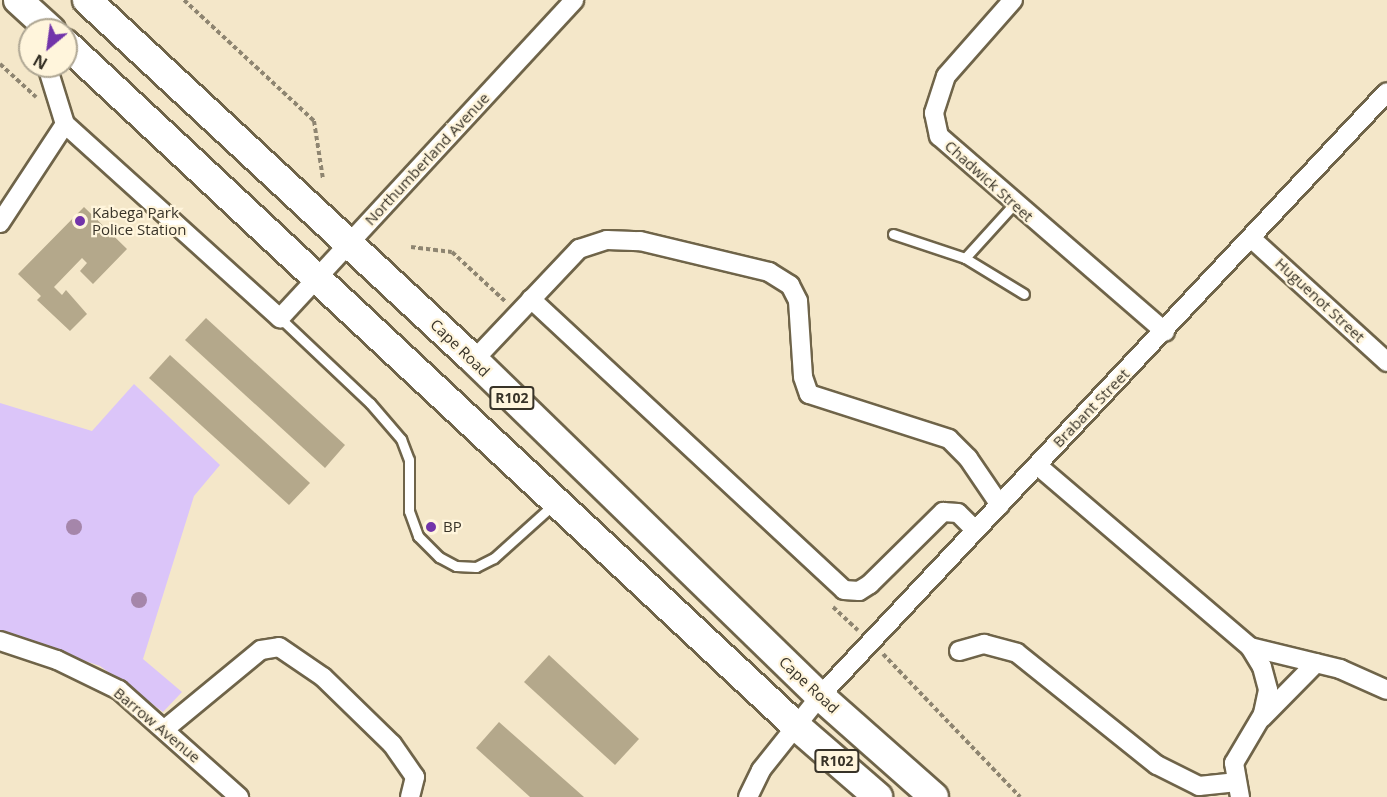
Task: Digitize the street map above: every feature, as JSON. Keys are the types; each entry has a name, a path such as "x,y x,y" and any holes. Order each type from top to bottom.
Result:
{"main road":[{"name":"Cape Road","path":"87,0 474,360 820,696 934,797"},
{"name":"R102","path":"78,55 795,725 878,797"}],"street":[{"name":"Northumberland Avenue","path":"280,318 574,0"},
{"name":"Chadwick Street","path":"1013,0 946,75 934,113 939,136 1014,204 1165,332"},
{"path":"50,78 65,124 280,318"},
{"name":"Brabant Street","path":"748,797 761,770 820,696 1036,465 1165,332 1387,92"},
{"path":"0,223 65,124"},
{"name":"Huguenot Street","path":"1252,239 1387,362"},
{"path":"474,360 573,253 607,240 640,241 775,274 790,285 800,309 802,376 809,394 949,439 968,458 1000,505"},
{"path":"531,299 844,590 859,591 870,584 943,512 958,513 975,531"},
{"path":"1036,465 1250,647 1262,668 1268,690 1257,724"},
{"name":"Barrow Avenue","path":"0,641 90,674 119,690 239,797"},
{"path":"959,651 984,644 1017,652 1157,765 1199,786 1238,789 1236,757 1257,724 1316,663"},
{"path":"165,729 261,650 279,647 323,677 392,744 415,777 410,797"},
{"path":"1250,647 1316,663 1387,690"}],"lane":[{"path":"965,258 1014,204"},
{"path":"893,234 965,258 1024,294"},
{"path":"280,318 370,404 401,439 409,460 409,511 418,537 439,557 456,566 476,567 494,558 556,502"}],"path":[{"path":"184,0 314,121 323,179"},
{"path":"0,64 65,124"}],"shaded area":[{"path":"134,384 220,465 194,496 143,659 182,692 163,712 100,666 0,632 0,403 92,431"}],"building":[{"path":"84,207 127,249 93,284 80,271 87,263 82,258 54,287 62,295 66,290 87,314 70,331 37,300 41,296 18,274"},
{"path":"206,318 345,445 325,468 185,340"},
{"path":"170,355 310,483 289,505 149,378"},
{"path":"549,655 639,739 615,765 524,682"},
{"path":"499,722 584,797 530,797 476,748"}],"place":[{"name":"Kabega Park Police Station","path":"80,221"},
{"name":"BP","path":"431,527"}]}
